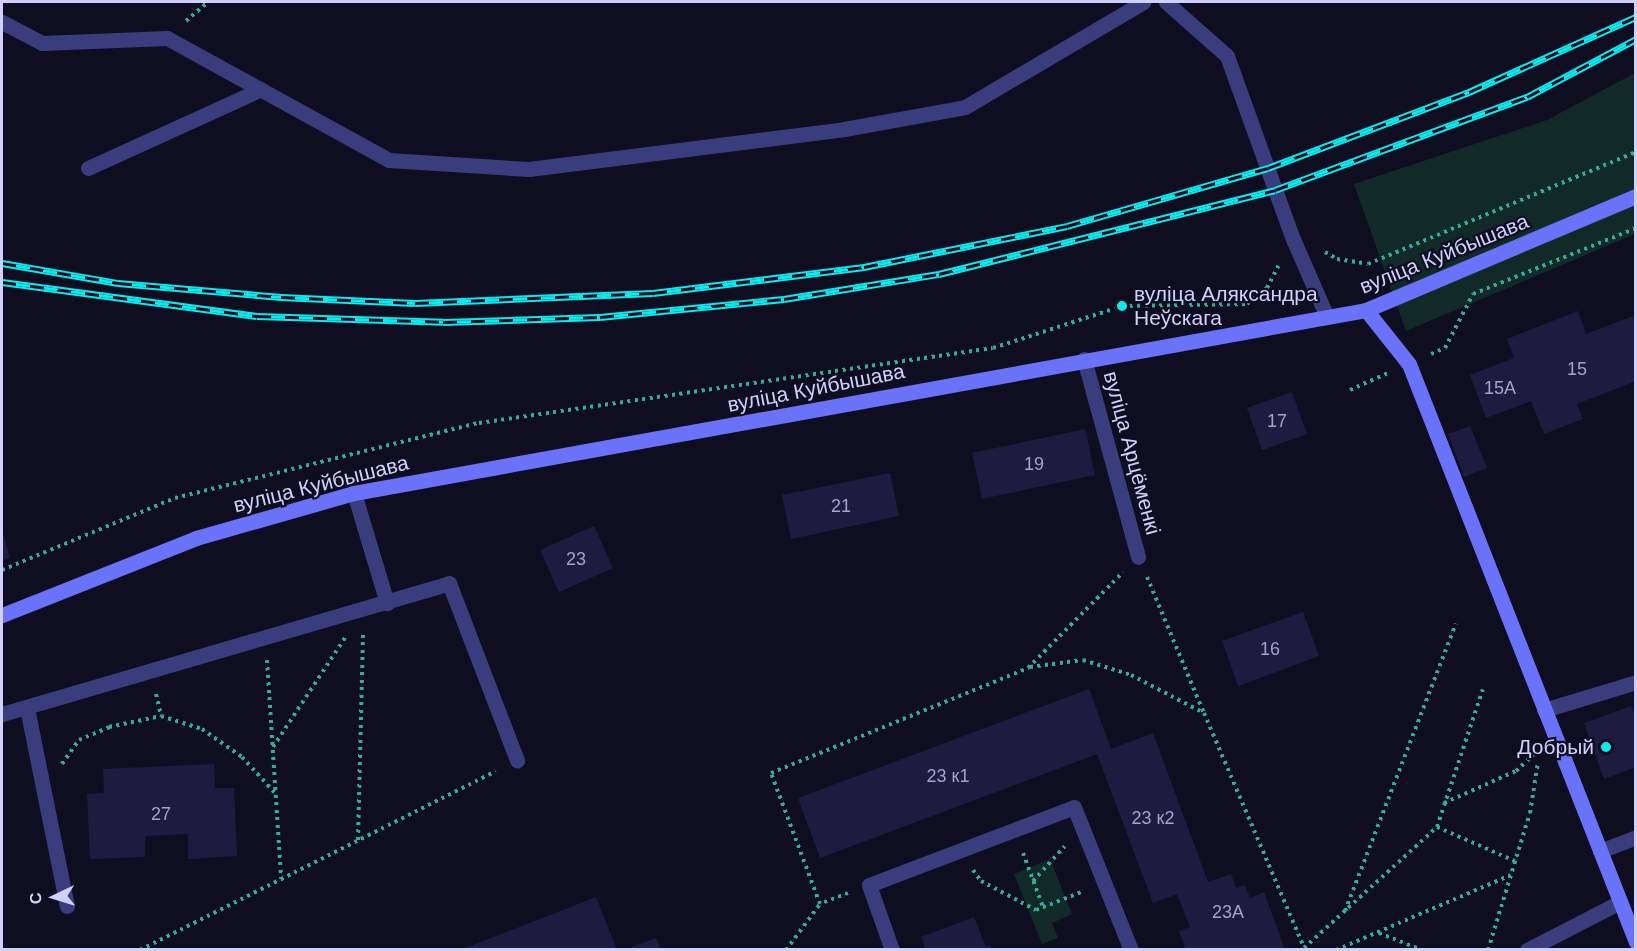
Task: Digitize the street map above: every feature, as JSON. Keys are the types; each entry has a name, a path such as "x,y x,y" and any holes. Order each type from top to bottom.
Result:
{"main road":[{"name":"вуліца Куйбышава","path":"2,615 196,538 354,493 1084,359 1366,310 1635,196"},
{"path":"1366,310 1409,364 1635,942"}],"street":[{"path":"2,22 42,44 167,38 389,159 529,169 844,129 965,107 1143,2"},
{"path":"1166,2 1227,56 1299,251 1327,317"},
{"path":"88,168 261,89"},
{"name":"вуліца Арцёменкі","path":"1084,359 1138,557"},
{"path":"354,493 387,603"},
{"path":"2,714 387,603 448,583 517,760"},
{"path":"1544,710 1635,682"},
{"path":"27,708 67,906"},
{"path":"891,950 868,885 1074,807 1131,950"},
{"path":"1600,851 1635,837"},
{"path":"1527,950 1620,902"}],"path":[{"path":"2,570 175,498 479,423 993,348 1122,306 1247,304 1267,288 1282,259 1313,245 1337,259 1368,264 1635,152"},
{"path":"1473,294 1635,228"},
{"path":"1028,668 1138,557 1304,949 1437,827 1483,689"},
{"path":"273,747 363,610"},
{"path":"358,840 363,610"},
{"path":"1345,911 1456,624"},
{"path":"266,638 281,879"},
{"path":"820,904 771,773 1028,668 1083,660 1131,675 1204,713"},
{"path":"43,792 79,740 109,727 161,716 202,729 242,757 276,794"},
{"path":"1444,803 1516,771 1540,748 1530,813 1488,950"},
{"path":"140,950 517,760"},
{"path":"1437,827 1515,861"},
{"path":"1033,881 1082,828"},
{"path":"1014,830 1043,907"},
{"path":"960,851 981,881 1036,910 1104,883"},
{"path":"1336,950 1511,875"},
{"path":"786,950 820,904 868,885"},
{"path":"1378,933 1422,950"}],"green space":[{"path":"1635,73 1635,234 1406,331 1354,184 1547,120"},
{"path":"1050,859 1072,914 1052,923 1058,938 1042,944 1014,874"}],"building":[{"path":"1578,311 1586,334 1636,315 1636,381 1577,404 1583,419 1544,434 1531,401 1486,418 1470,375 1514,358 1507,339"},
{"path":"1292,392 1307,434 1262,450 1247,408"},
{"path":"1470,426 1487,468 1464,477 1448,434"},
{"path":"1085,429 1095,475 982,499 972,453"},
{"path":"890,473 899,516 791,539 782,495"},
{"path":"594,526 613,568 559,592 540,550"},
{"path":"2,530 10,558 2,561"},
{"path":"1303,612 1319,656 1238,686 1222,641"},
{"path":"1089,689 1111,749 1153,733 1208,882 1231,874 1236,888 1245,885 1250,898 1264,892 1285,950 1186,950 1179,931 1190,927 1177,894 1153,903 1097,754 820,858 798,798"},
{"path":"1631,706 1636,718 1636,767 1604,779 1584,723"},
{"path":"214,764 215,788 234,788 237,856 188,859 188,834 145,836 145,857 90,859 87,794 104,793 103,769"},
{"path":"596,897 617,950 463,949"},
{"path":"974,917 986,947 990,945 992,950 926,950 921,937"},
{"path":"656,938 661,950 627,950 627,949"}],"railway":[{"path":"2,263 118,283 281,297 415,303 653,293 864,267 1067,226 1268,168 1469,92 1636,17"},
{"path":"2,282 257,316 443,322 600,317 784,299 939,274 1275,190 1527,97 1636,39"}],"place":[{"name":"вуліца Аляксандра Неўскага","path":"1122,306"},
{"name":"Добрый","path":"1606,747"}]}
